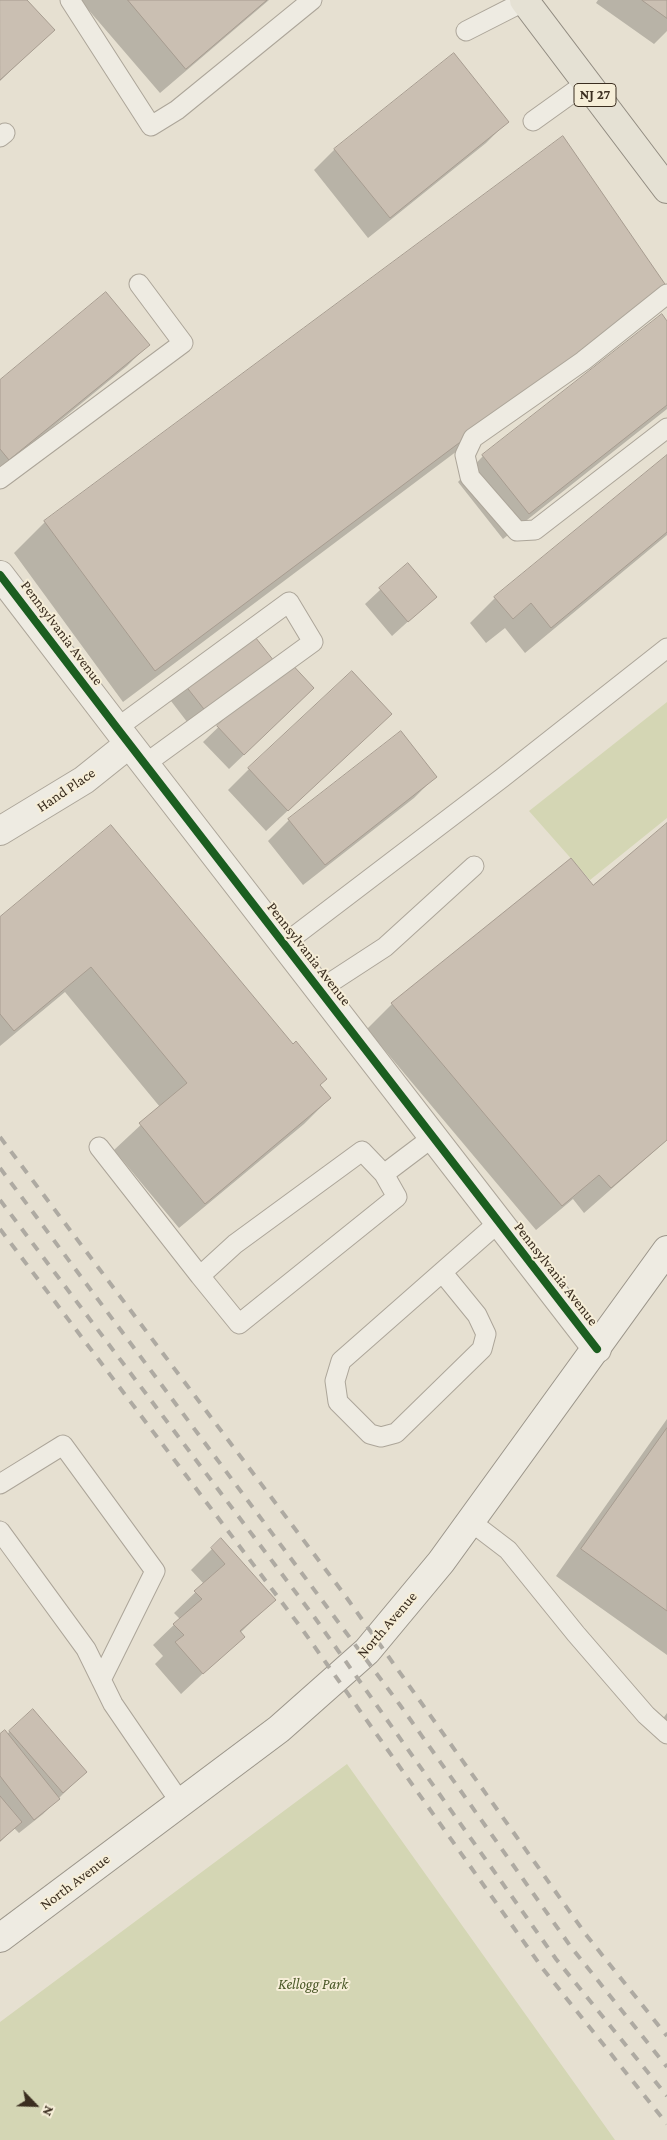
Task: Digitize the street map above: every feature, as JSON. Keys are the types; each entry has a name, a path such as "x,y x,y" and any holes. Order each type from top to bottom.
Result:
{"main road":[{"name":"NJ 27","path":"524,1 667,190"}],"street":[{"name":"Pennsylvania Avenue","path":"0,575 130,746 597,1349"},
{"name":"Hand Place","path":"0,831 52,801 130,746"},
{"name":"North Avenue","path":"0,1938 279,1728 367,1651 441,1562 667,1250"}],"lane":[{"path":"70,0 151,126 176,110 312,0"},
{"path":"466,31 524,1"},
{"path":"533,121 586,83"},
{"path":"0,479 183,343 139,284"},
{"path":"667,294 583,361 473,438 465,455 470,477 518,531 535,530 667,428"},
{"path":"288,602 314,642 130,746 288,602"},
{"path":"284,944 502,778 667,648"},
{"path":"319,990 385,947 474,866"},
{"path":"384,1174 433,1137"},
{"path":"99,1147 200,1276 239,1324 397,1197 384,1174 362,1151 235,1244 200,1276"},
{"path":"442,1272 477,1315 486,1334 482,1349 396,1433 381,1437 370,1434 338,1402 334,1381 341,1361 442,1272 499,1222"},
{"path":"0,1484 63,1445 155,1571 101,1680"},
{"path":"470,1522 508,1550 576,1634 646,1715 667,1734"},
{"path":"0,1531 86,1649 113,1704 180,1802"}],"green space":[{"path":"667,702 667,818 590,880 529,811"},
{"name":"Kellogg Park","path":"347,1764 615,2140 0,2140 0,2022"}],"building":[{"path":"0,0 27,0 55,30 0,80"},
{"path":"128,0 267,0 186,69"},
{"path":"642,0 667,0 667,18"},
{"path":"454,53 509,122 390,218 334,149"},
{"path":"563,136 667,287 155,671 44,521"},
{"path":"106,292 150,345 9,460 0,449 0,380"},
{"path":"662,314 667,321 667,405 529,514 482,455"},
{"path":"667,455 667,532 551,628 531,603 513,619 494,597"},
{"path":"408,563 437,597 408,622 379,588"},
{"path":"252,633 274,661 207,713 185,685"},
{"path":"287,659 314,688 244,755 217,726"},
{"path":"352,671 392,714 288,811 248,768"},
{"path":"401,731 437,777 325,865 288,819"},
{"path":"667,823 667,1140 611,1188 599,1175 562,1206 391,1003 571,858 593,885"},
{"path":"111,825 293,1044 296,1041 327,1079 320,1085 331,1098 205,1204 139,1123 187,1083 91,967 14,1031 0,1014 0,917"},
{"path":"667,1428 667,1611 581,1549"},
{"path":"221,1538 276,1600 240,1631 245,1637 203,1674 175,1642 184,1635 173,1624 202,1599 194,1591 225,1564 211,1548"},
{"path":"33,1709 87,1772 63,1793 9,1731"},
{"path":"5,1730 60,1799 34,1820 0,1776 0,1734"},
{"path":"0,1796 22,1822 0,1841"}],"railway":[{"path":"0,1137 344,1594 587,1936 667,2036"},
{"path":"0,1168 400,1705 571,1947 667,2067"},
{"path":"0,1200 315,1618 556,1959 667,2096"},
{"path":"0,1229 302,1629 543,1969 667,2124"}],"cycle path":[{"path":"0,575 597,1349"}]}
